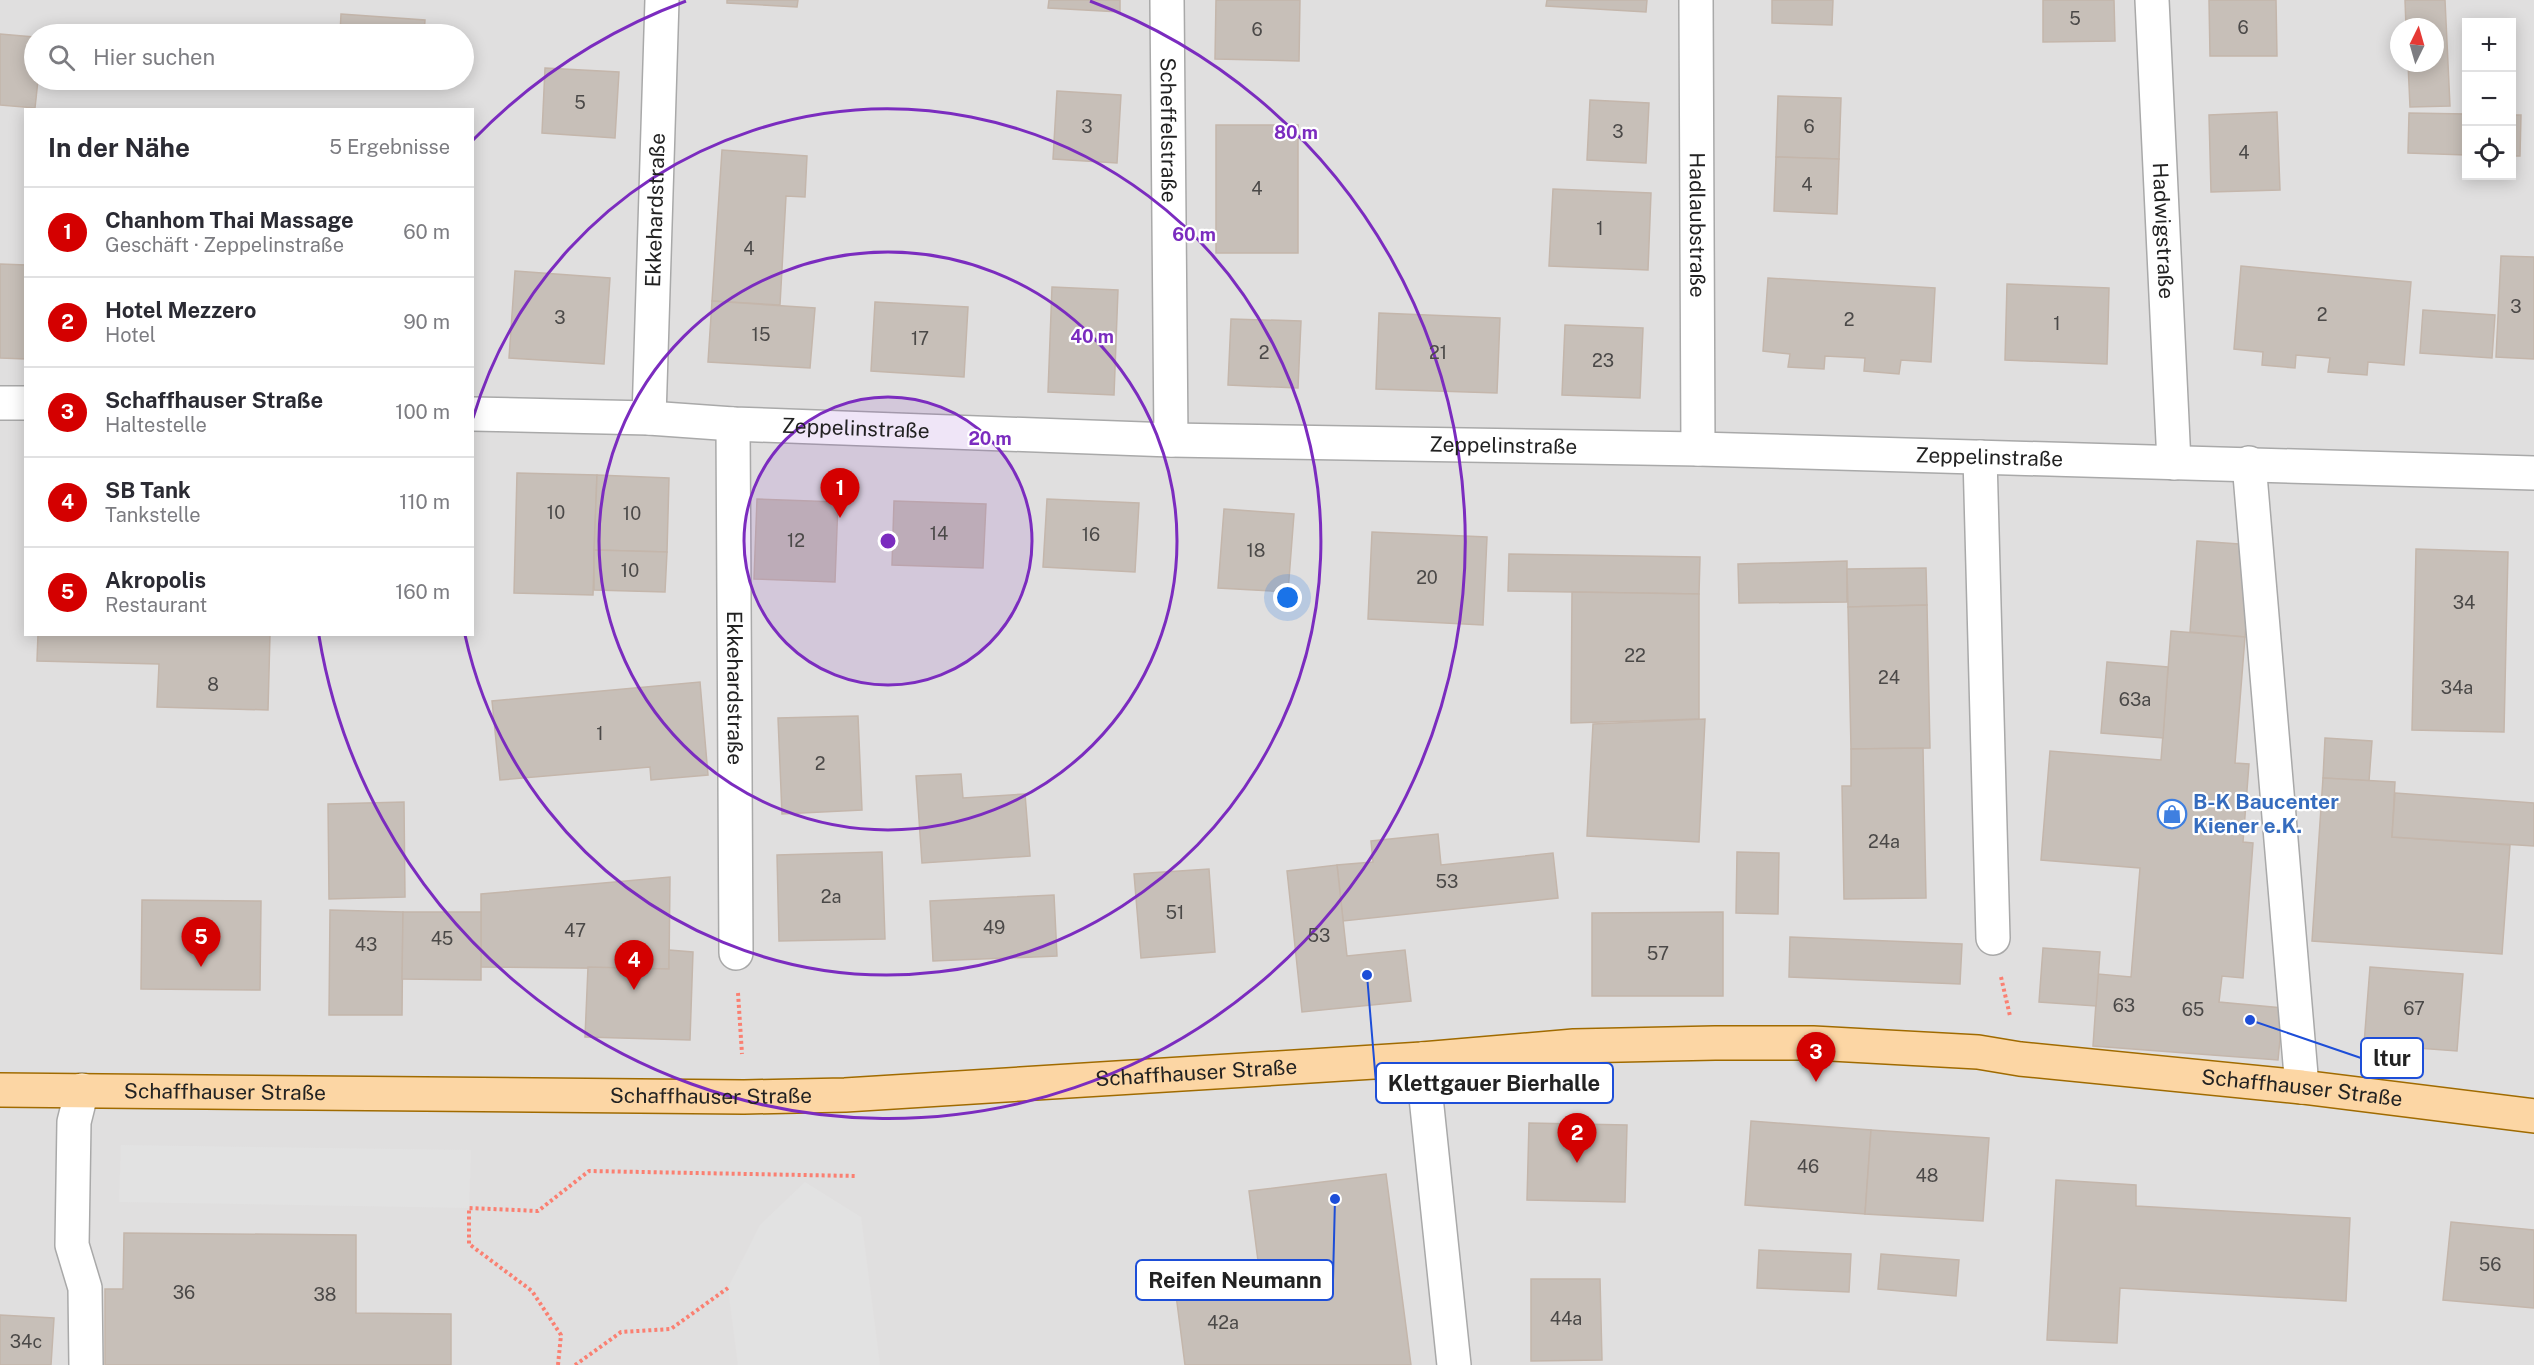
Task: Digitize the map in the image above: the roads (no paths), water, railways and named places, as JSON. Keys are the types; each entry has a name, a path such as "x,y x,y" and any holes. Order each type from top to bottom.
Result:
{"main road":[{"name":"Schaffhauser Straße","path":"0,1090 744,1097 845,1095 1422,1059 1574,1046 1715,1042 1877,1046 1978,1052 2020,1059 2302,1088 2534,1116"}],"street":[{"name":"Ekkehardstraße","path":"649,418 662,0"},
{"name":"Scheffelstraße","path":"1167,0 1172,440"},
{"name":"Hadlaubstraße","path":"1696,0 1698,448"},
{"name":"Hadwigstraße","path":"2152,0 2174,463"},
{"path":"0,402 24,403"},
{"name":"Zeppelinstraße","path":"474,414 649,418 733,424 1172,440 1698,448 2534,473"},
{"name":"Ekkehardstraße","path":"733,424 736,953"},
{"path":"1980,457 1993,938"},
{"path":"2249,463 2302,1088"},
{"path":"1422,1059 1454,1365"},
{"path":"82,1090 74,1122 72,1245 85,1288 86,1365"}],"place":[{"name":"Chanhom Thai Massage","path":"840,518"},
{"name":"B-K Baucenter Kiener e.K.","path":"2172,814"},
{"name":"Akropolis","path":"201,967"},
{"name":"Klettgauer Bierhalle","path":"1367,975"},
{"name":"SB Tank","path":"634,990"},
{"name":"ltur","path":"2250,1020"},
{"name":"Schaffhauser Straße","path":"1816,1082"},
{"name":"Hotel Mezzero","path":"1577,1163"},
{"name":"Reifen Neumann","path":"1335,1199"}]}
